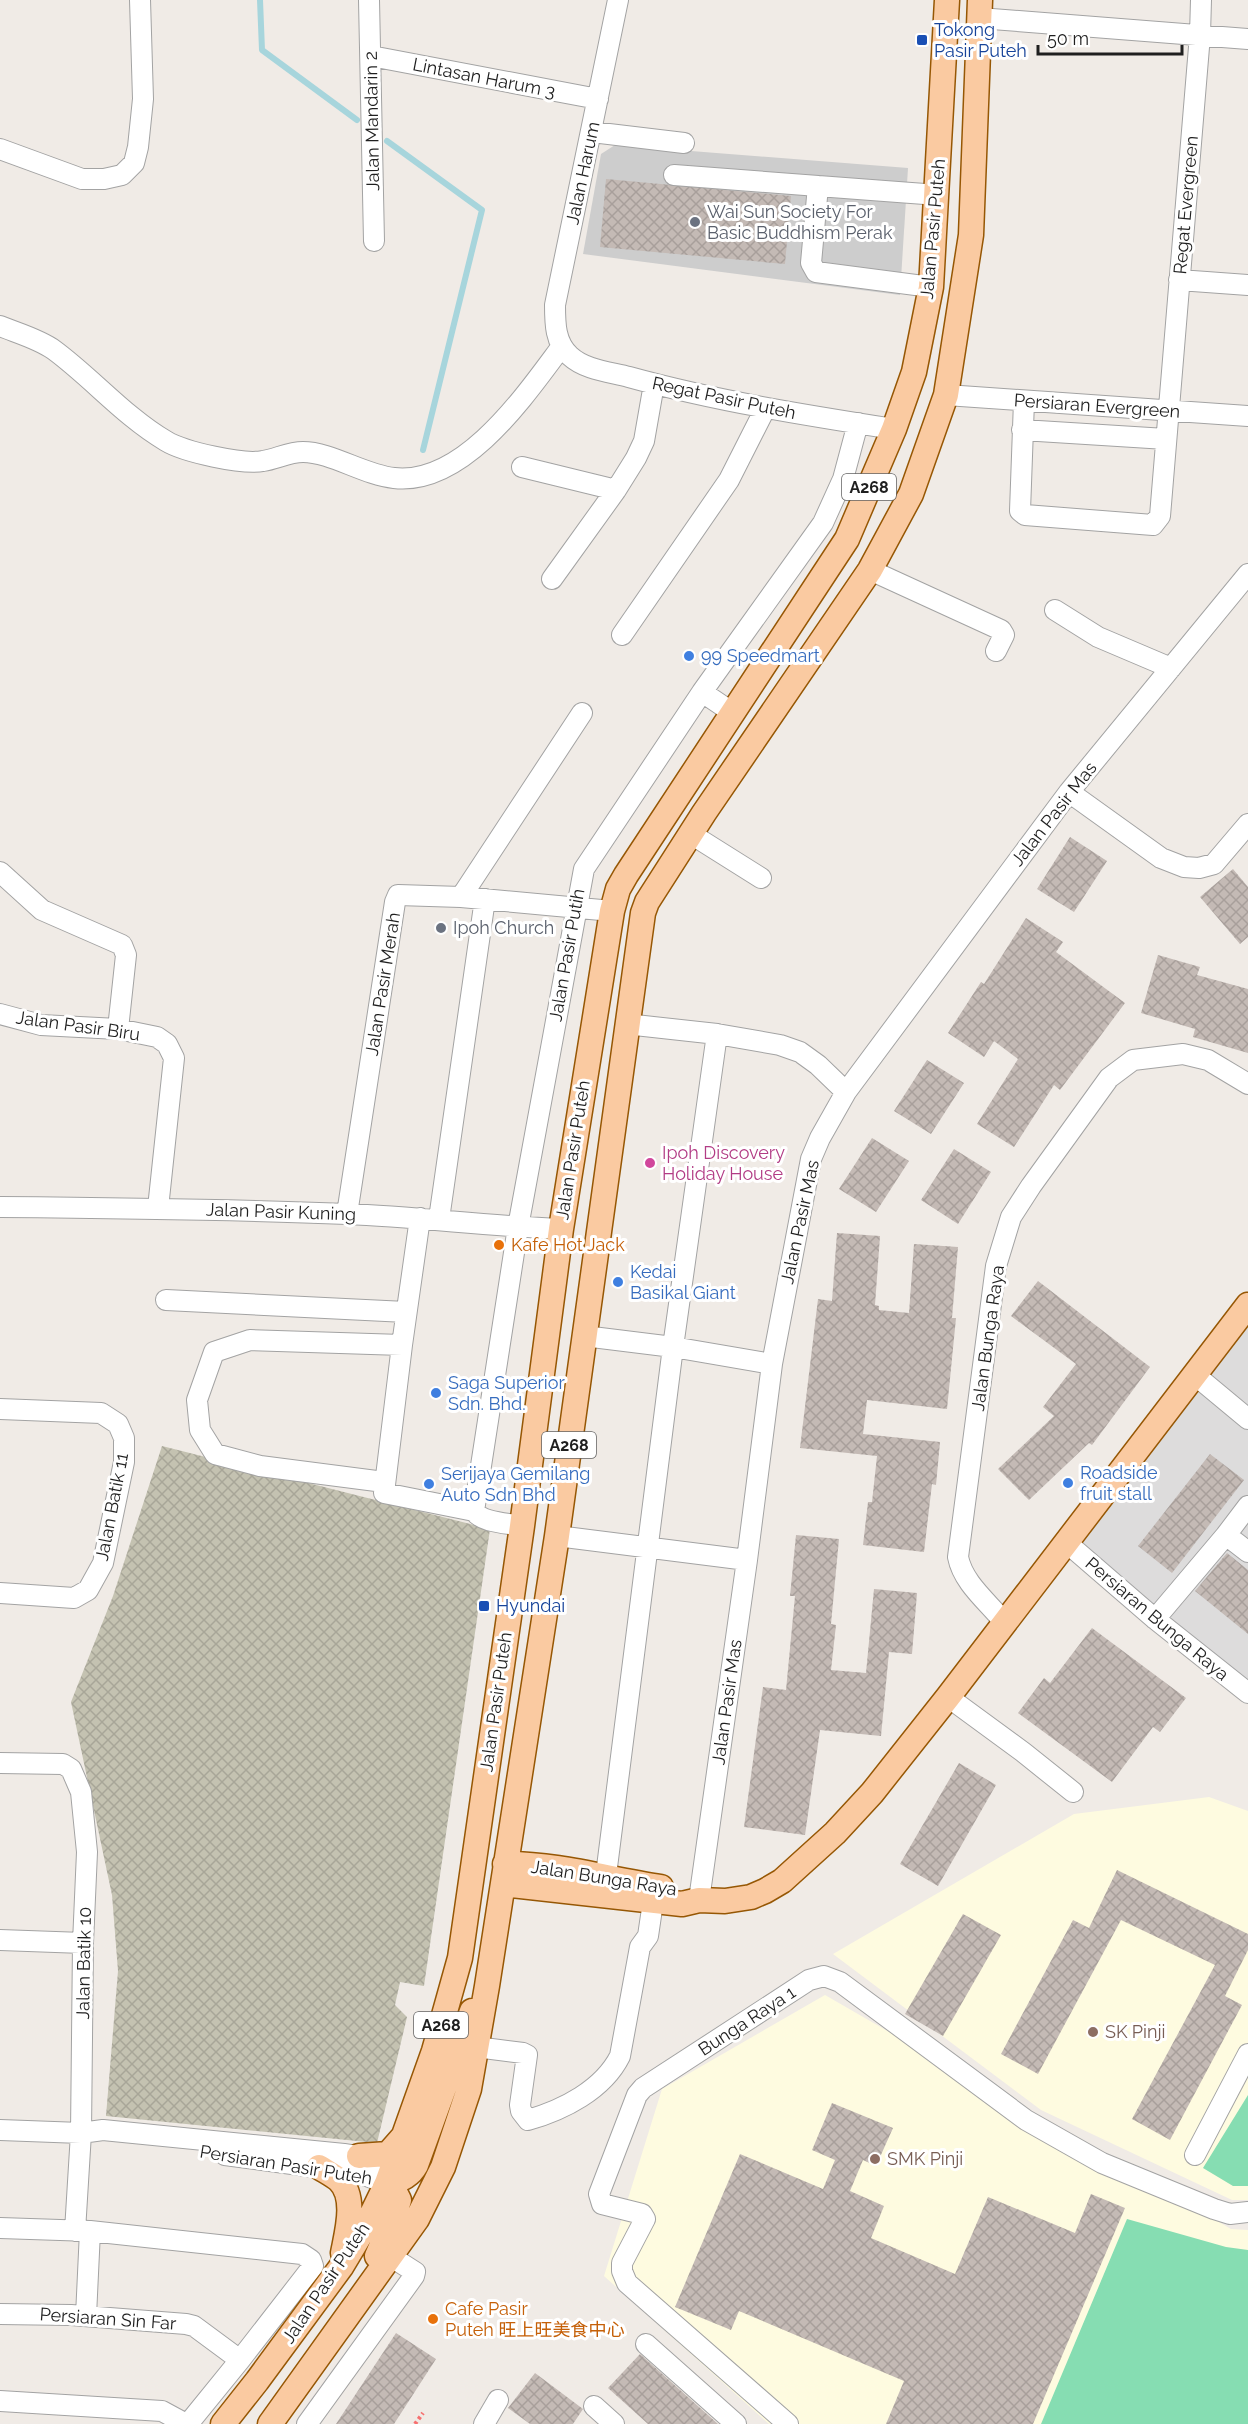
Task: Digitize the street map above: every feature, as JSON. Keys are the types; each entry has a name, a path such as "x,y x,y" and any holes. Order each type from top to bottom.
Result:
{"main road":[{"name":"Jalan Pasir Puteh","path":"223,2424 257,2382 341,2267 387,2183 434,2051 460,1958 522,1526 561,1229 612,912 618,889 626,875 847,539 894,429 914,372 931,287 938,195 947,0"},
{"name":"Jalan Pasir Puteh","path":"270,2424 417,2219 443,2167 469,2089 487,1986 500,1875 557,1536 643,913 647,902 704,813 870,570 911,494 946,395 971,235 980,9"},
{"path":"612,912 623,910 630,905 674,831 692,816 704,813"},
{"name":"Jalan Bunga Raya","path":"500,1875 653,1902 682,1904 699,1900 725,1901 751,1897 782,1881 835,1833 872,1793 1067,1543 1248,1305"},
{"path":"460,1958 482,1890 500,1875 473,1860"},
{"name":"Jalan Bunga Raya","path":"500,1875 542,1865 606,1875 634,1883 688,1892 699,1900"},
{"path":"355,2304 396,2212 399,2200 397,2193 387,2183 405,2177 416,2165 458,2046 478,1998 487,1986"},
{"path":"359,2156 388,2154 404,2136"},
{"path":"319,2167 340,2181 346,2192 348,2226 341,2267"}],"street":[{"path":"0,149 82,179 104,179 122,175 134,162 138,147 143,99 140,0"},
{"name":"Jalan Mandarin 2","path":"369,0 374,241"},
{"name":"Jalan Harum","path":"562,346 556,328 555,305 618,0"},
{"name":"Regat Evergreen","path":"1022,430 1020,511 1025,515 1153,525 1160,516 1201,0"},
{"path":"980,9 1248,39"},
{"name":"Lintasan Harum 3","path":"371,56 598,99"},
{"path":"592,132 684,143"},
{"path":"674,175 938,195"},
{"path":"818,186 812,269 816,272 931,287"},
{"path":"1179,280 1248,285"},
{"path":"0,326 52,348 150,430 185,450 250,462 263,462 304,452 379,476 397,479 418,477 437,471 456,461 476,446 508,415 562,346"},
{"name":"Regat Pasir Puteh","path":"562,346 570,356 583,365 654,384 765,409 894,429"},
{"path":"552,579 616,490 644,441 654,384"},
{"name":"Persiaran Evergreen","path":"946,395 1248,416"},
{"path":"1024,401 1022,430 1166,439"},
{"path":"622,635 729,480 765,409"},
{"name":"Jalan Pasir Putih","path":"474,1511 518,1227 584,869 702,692 823,523 843,479 858,423"},
{"path":"522,467 616,490"},
{"path":"870,570 1001,630 1004,635 996,651"},
{"name":"Jalan Pasir Mas","path":"699,1900 772,1364 811,1159 846,1092 1068,792 1248,574"},
{"path":"1055,610 1098,637 1171,668"},
{"path":"702,692 733,713"},
{"path":"461,897 582,713"},
{"path":"1068,792 1161,858 1184,867 1199,868 1214,864 1245,834"},
{"path":"691,834 761,878"},
{"path":"0,872 42,910 122,945 126,955 118,1029"},
{"name":"Jalan Pasir Merah","path":"348,1214 395,902 398,895 461,897 612,912"},
{"path":"485,899 430,1219 406,1311 384,1493 474,1511 483,1518 522,1526"},
{"name":"Jalan Pasir Biru","path":"0,1014 41,1024 118,1029 157,1036 167,1044 174,1058 158,1208"},
{"path":"626,1024 717,1034 780,1045 800,1052 818,1065 846,1092"},
{"path":"606,1875 647,1548 717,1034"},
{"name":"Jalan Bunga Raya","path":"1004,1622 967,1579 960,1569 958,1557 996,1266 1011,1217 1109,1078 1132,1060 1183,1054 1208,1060 1248,1084"},
{"name":"Jalan Pasir Kuning","path":"0,1207 158,1208 348,1214 561,1229"},
{"path":"166,1300 406,1311"},
{"path":"584,1336 674,1347 772,1364"},
{"path":"384,1482 260,1466 215,1454 200,1430 197,1400 214,1352 250,1340 402,1345"},
{"path":"1195,1375 1248,1419"},
{"name":"Jalan Batik 11","path":"0,1409 101,1413 118,1424 124,1438 124,1462 103,1563 88,1590 74,1598 0,1593"},
{"path":"1155,1620 1248,1506"},
{"path":"1226,1535 1248,1552"},
{"path":"557,1536 747,1560"},
{"name":"Persiaran Bunga Raya","path":"1067,1543 1155,1620 1248,1693"},
{"path":"948,1697 1073,1792"},
{"name":"Jalan Batik 10","path":"0,1762 63,1764 71,1769 81,1792 87,1852 83,1943 81,2133 86,2316"},
{"path":"476,2048 527,2055 520,2105 521,2111 528,2120 554,2111 575,2100 612,2072 620,2056 640,1947 648,1936 653,1902"},
{"path":"0,1940 83,1943"},
{"name":"Bunga Raya 1","path":"788,2424 627,2283 622,2271 622,2263 645,2219 642,2214 602,2204 598,2194 637,2096 643,2088 809,1980 824,1976 840,1982 1026,2120 1102,2163 1214,2209 1230,2214 1248,2212"},
{"path":"1195,2155 1248,2054"},
{"name":"Persiaran Pasir Puteh","path":"0,2130 81,2133 103,2130 359,2156 370,2160 382,2171 387,2183"},
{"name":"Persiaran Pasir Puteh","path":"81,2133 102,2140 358,2173 387,2183"},
{"path":"0,2228 83,2231 302,2254 310,2260 313,2266 187,2424 162,2411 0,2402"},
{"path":"307,2424 414,2276 415,2272 411,2268 390,2256"},
{"name":"Persiaran Sin Far","path":"0,2314 86,2316 194,2326 240,2360"},
{"path":"646,2344 736,2424"},
{"path":"484,2424 498,2400"},
{"path":"594,2406 614,2424"}],"path":[{"path":"415,2424 423,2413"}],"shaded area":[{"path":"615,145 908,168 900,295 583,254 601,154"},
{"path":"1248,1305 1248,1688 1067,1543"},
{"path":"162,1446 490,1529 424,1986 400,1982 395,2005 407,2017 377,2143 106,2116 118,1971 112,1895 71,1702 113,1596"},
{"name":"SK Pinji","path":"1209,1797 1248,1811 1248,2200 1232,2200 1041,2110 833,1954 1074,1814"},
{"name":"SMK Pinji","path":"825,1995 1231,2229 1248,2230 1248,2424 769,2424 604,2276 662,2089"}],"green space":[{"path":"1248,2095 1248,2186 1233,2186 1203,2168"},
{"path":"1127,2219 1226,2247 1248,2250 1248,2424 1041,2424"}],"building":[{"name":"Wai Sun Society For Basic Buddhism Perak","path":"606,179 791,196 785,264 600,247"},
{"path":"1070,837 1107,861 1074,912 1037,889"},
{"path":"1233,869 1248,887 1248,937 1240,944 1200,897"},
{"path":"1026,918 1063,942 1056,952 1125,1003 1060,1090 1054,1085 1014,1147 977,1124 1018,1059 994,1041 984,1057 948,1033 981,982 984,984"},
{"path":"1158,955 1200,967 1197,975 1248,989 1248,1053 1193,1037 1195,1029 1141,1013"},
{"path":"927,1060 964,1083 931,1134 894,1111"},
{"path":"872,1138 909,1161 876,1212 839,1189"},
{"path":"954,1149 991,1172 958,1224 921,1200"},
{"path":"837,1233 880,1236 875,1305 879,1306 879,1310 909,1313 914,1244 958,1247 952,1318 956,1318 947,1409 867,1400 863,1434 940,1442 936,1485 932,1484 924,1552 863,1545 868,1502 872,1502 877,1456 800,1448 818,1299 832,1301"},
{"path":"1038,1281 1150,1367 1092,1445 1089,1443 1029,1500 998,1469 1054,1416 1043,1407 1076,1364 1011,1316"},
{"path":"1210,1454 1244,1480 1172,1573 1138,1546"},
{"path":"796,1535 839,1539 831,1624 836,1625 831,1670 866,1673 874,1589 917,1593 912,1654 889,1652 881,1736 820,1730 805,1835 744,1827 763,1687 786,1690 795,1596 790,1596"},
{"path":"1227,1553 1248,1570 1248,1634 1195,1591"},
{"path":"1092,1628 1186,1698 1160,1732 1153,1727 1112,1782 1018,1713 1044,1678 1050,1683"},
{"path":"959,1763 996,1785 938,1886 900,1864"},
{"path":"1117,1870 1248,1934 1248,1950 1225,1996 1242,2005 1170,2140 1132,2119 1215,1965 1121,1920 1038,2074 1001,2054 1073,1920 1089,1928"},
{"path":"963,1914 1001,1935 943,2036 905,2014"},
{"path":"832,2103 893,2128 876,2166 863,2160 850,2191 884,2206 871,2238 955,2274 988,2197 1075,2233 1091,2194 1125,2208 1033,2424 886,2424 904,2381 739,2311 731,2330 675,2307 740,2154 823,2189 835,2160 812,2150"},
{"path":"396,2333 436,2359 394,2424 336,2424"},
{"path":"640,2354 718,2424 648,2424 608,2388"},
{"path":"535,2373 583,2409 573,2424 530,2424 508,2408"}],"waterway":[{"path":"260,0 262,50 357,120"},
{"path":"387,141 482,210 423,450"}],"place":[{"name":"Tokong Pasir Puteh","path":"922,40"},
{"name":"Wai Sun Society For Basic Buddhism Perak","path":"695,222"},
{"name":"99 Speedmart","path":"689,656"},
{"name":"Ipoh Church","path":"441,928"},
{"name":"Ipoh Discovery Holiday House","path":"650,1163"},
{"name":"Kafe Hot Jack","path":"499,1245"},
{"name":"Kedai Basikal Giant","path":"618,1282"},
{"name":"Saga Superior Sdn. Bhd.","path":"436,1393"},
{"name":"Roadside fruit stall","path":"1068,1483"},
{"name":"Serijaya Gemilang Auto Sdn Bhd","path":"429,1484"},
{"name":"Hyundai","path":"484,1606"},
{"name":"SK Pinji","path":"1093,2032"},
{"name":"SMK Pinji","path":"875,2159"},
{"name":"Cafe Pasir Puteh 旺上旺美食中心","path":"433,2319"}]}
